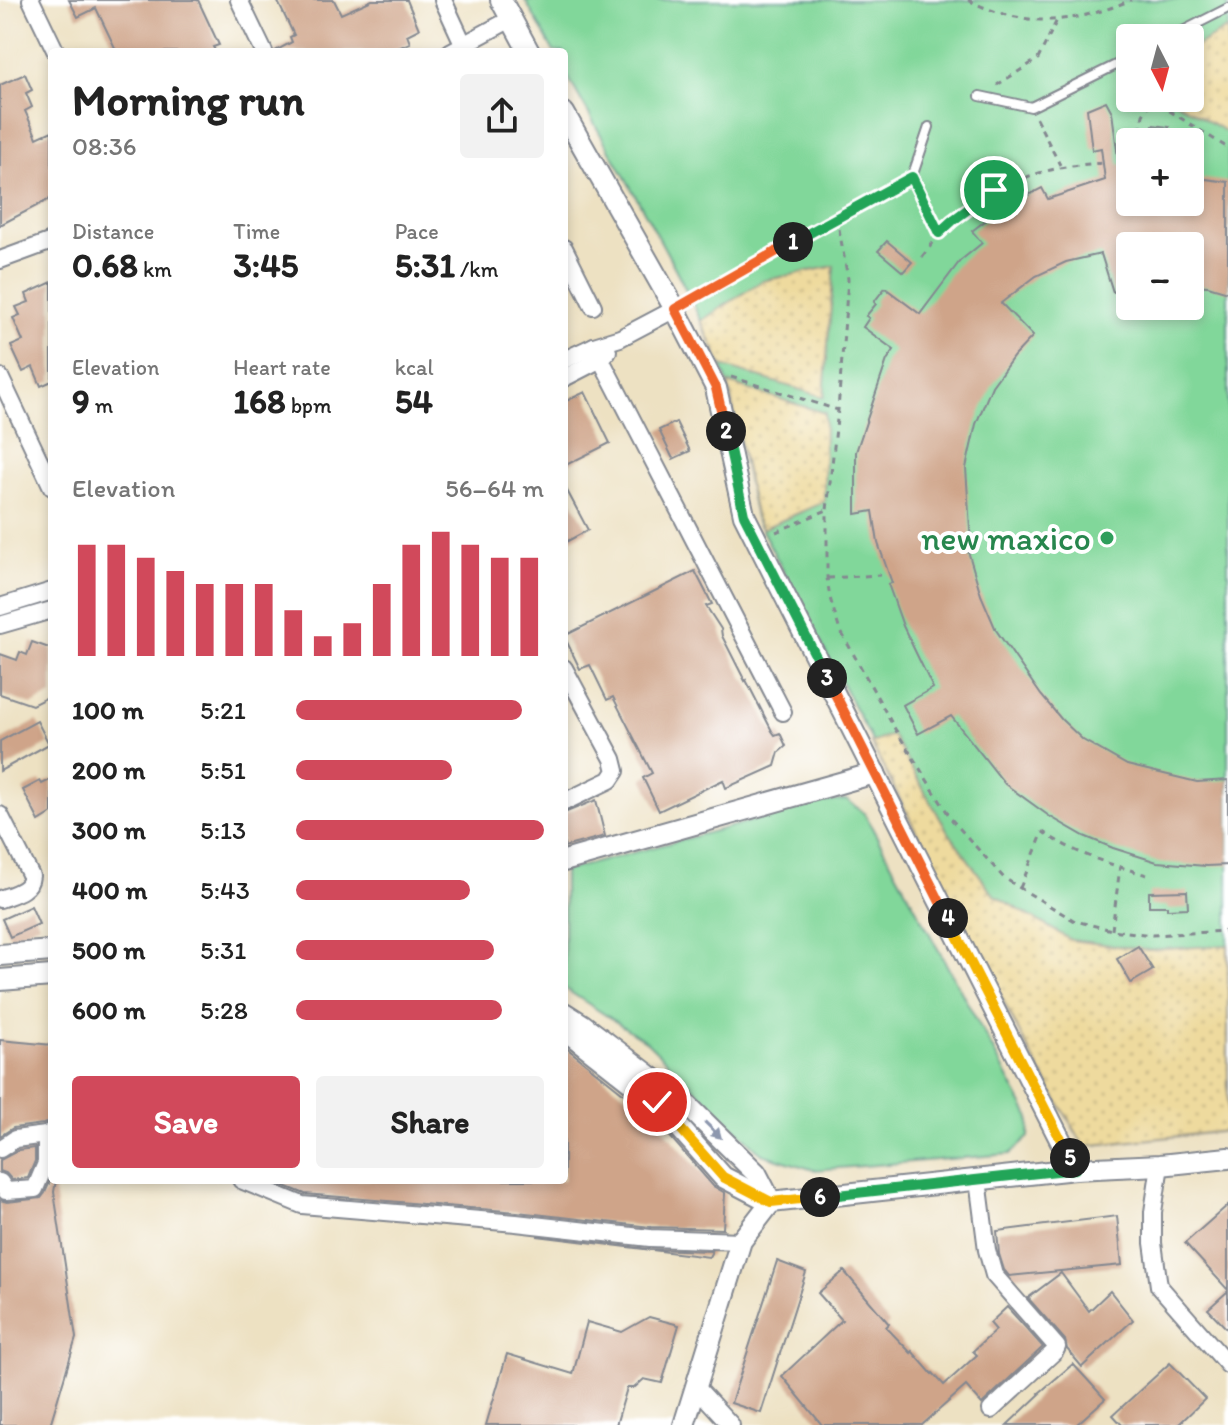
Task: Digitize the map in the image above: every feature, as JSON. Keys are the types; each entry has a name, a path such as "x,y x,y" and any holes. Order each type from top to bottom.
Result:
{"street":[{"path":"31,0 54,48"},
{"path":"239,0 262,48"},
{"path":"443,0 459,48"},
{"path":"501,0 524,48"},
{"path":"463,48 511,19"},
{"path":"568,120 716,388 744,515 1075,1169"},
{"path":"0,260 48,242"},
{"path":"568,256 593,306"},
{"path":"568,375 597,352 675,309"},
{"path":"568,359 597,352"},
{"path":"597,352 783,712"},
{"path":"0,377 48,479"},
{"path":"0,607 48,592"},
{"path":"0,625 48,611"},
{"path":"568,675 613,759 616,771 610,780 568,800"},
{"path":"568,860 875,773"},
{"path":"0,815 31,881 28,887 0,899"},
{"path":"0,955 48,951"},
{"path":"0,980 48,976"},
{"path":"568,1016 684,1102 756,1173 771,1202"},
{"path":"568,1032 657,1102 723,1177 771,1202 1075,1169 1228,1158"},
{"path":"0,1149 15,1139 48,1134"},
{"path":"0,1182 6,1191 35,1189 46,1163 48,1144"},
{"path":"1160,1165 1153,1212 1153,1243 1159,1286 1228,1365"},
{"path":"978,1180 987,1250 994,1275 1057,1347 991,1410"},
{"path":"251,1184 302,1205 650,1238 741,1241"},
{"path":"684,1425 741,1241 771,1202"},
{"path":"696,1387 731,1425"}],"lane":[{"path":"1197,24 1228,8"},
{"path":"980,96 1031,107 1116,65"},
{"path":"675,309 912,177 929,127"}],"path":[{"path":"968,0 1023,20 1057,20 1090,14 1131,0"},
{"path":"980,96 1038,59 1057,20"},
{"path":"1031,107 1060,166"},
{"path":"1171,112 1228,148"},
{"path":"922,257 939,233 994,190 1060,166 1107,163"},
{"path":"912,177 939,233"},
{"path":"837,217 848,279 827,510 827,578 839,628 895,729 952,820 1004,878 1075,921 1112,930 1152,935 1228,931"},
{"path":"708,372 838,410"},
{"path":"774,533 827,510"},
{"path":"827,578 880,575"},
{"path":"1020,888 1043,832 1063,846 1098,861 1147,875"},
{"path":"1112,930 1120,867"}],"green space":[{"path":"525,0 1228,0 1228,1129 1084,1146 755,517 728,383 692,302 568,77 568,48 552,48"},
{"path":"847,800 864,813 1030,1118 1029,1137 1010,1154 814,1170 762,1154 647,1042 568,991 568,870 824,802"}],"sand":[{"path":"1228,28 1228,133 1193,112 1204,112 1204,42"},
{"path":"834,266 824,397 722,366 701,321 762,281"},
{"path":"728,383 825,413 824,502 762,529 755,516"},
{"path":"892,735 947,830 994,895 1071,940 1148,950 1228,945 1228,1131 1084,1146 1031,1055 871,743"}],"building":[{"path":"69,0 198,0 219,45 214,48 115,48 96,8 78,17"},
{"path":"277,0 334,0 341,14 372,0 407,0 419,29 407,35 410,43 398,48 281,48 292,42 290,37 294,35"},
{"path":"25,74 32,90 26,93 32,107 25,111 37,138 48,133 48,200 0,225 0,85"},
{"path":"1106,101 1112,112 1116,142 1116,216 1204,216 1204,179 1228,182 1228,292 1204,286 1204,232 1116,232 1116,291 1113,292 1101,254 1066,262 1036,276 1001,303 1033,336 992,386 976,424 966,468 971,543 966,544 981,595 996,630 1041,695 1083,740 1127,765 1197,782 1228,780 1228,865 1157,862 1084,836 1049,816 1005,784 951,716 918,734 903,705 933,688 903,626 888,584 892,583 878,543 873,511 856,514 856,452 887,360 894,350 863,327 869,318 866,316 885,288 920,314 960,261 982,243 972,231 999,210 1042,188 1048,199 1105,180 1101,148 1092,150 1087,109"},
{"path":"887,241 912,262 903,272 878,251"},
{"path":"48,284 48,383 41,386 33,367 23,372 11,346 23,341 13,318 20,315 16,307 29,302 26,294"},
{"path":"585,392 610,443 568,464 568,400"},
{"path":"676,422 690,451 673,459 659,430"},
{"path":"568,492 588,530 568,541"},
{"path":"695,571 712,604 706,606 721,629 745,681 772,731 775,735 780,733 786,746 779,752 775,766 726,788 723,780 659,811 643,778 652,773 613,697 607,700 590,665 580,669 568,644 568,634"},
{"path":"32,642 48,648 48,697 32,705 0,694 0,654 17,660 20,652 27,655"},
{"path":"37,721 48,745 0,771 0,741"},
{"path":"40,781 42,784 48,781 48,815 39,821 23,790"},
{"path":"596,800 605,836 568,846 568,811"},
{"path":"1187,891 1188,908 1149,906 1149,892"},
{"path":"31,906 39,924 10,937 2,919"},
{"path":"1138,946 1153,970 1131,983 1117,959"},
{"path":"0,1040 48,1045 48,1122 13,1128 0,1136"},
{"path":"568,1049 653,1117 713,1186 725,1193 723,1229 651,1227 305,1194 280,1184 568,1184"},
{"path":"35,1148 35,1161 28,1178 12,1180 0,1171 0,1160 19,1150"},
{"path":"49,1184 55,1184 76,1338 50,1425 0,1425 0,1200 41,1198"},
{"path":"1228,1205 1228,1290 1185,1243"},
{"path":"1117,1216 1122,1265 1009,1276 1004,1270 997,1231"},
{"path":"537,1236 649,1249 712,1251 709,1257"},
{"path":"777,1261 806,1272 761,1413 731,1403"},
{"path":"844,1271 889,1324 886,1327 944,1385 977,1355 973,1351 996,1330 990,1323 1007,1307 1043,1347 982,1404 966,1386 922,1425 822,1425 782,1376 842,1320 818,1293"},
{"path":"1061,1273 1089,1311 1110,1291 1133,1320 1082,1367 1067,1349 1065,1340 1028,1298"},
{"path":"1228,1291 1228,1330 1208,1309"},
{"path":"649,1317 679,1325 662,1383 644,1379 634,1388 627,1388 616,1425 486,1425 507,1354 573,1374 587,1322 622,1332"},
{"path":"1170,1363 1205,1399 1178,1425 1122,1425 1113,1415"},
{"path":"1073,1364 1105,1399 1076,1425 1007,1425 1039,1393"}],"place":[{"name":"new maxico","path":"1107,538"}],"route":[{"path":"657,1102 723,1177 771,1202 1075,1169 744,515 716,388 675,309 912,177 939,233 994,190"}]}
